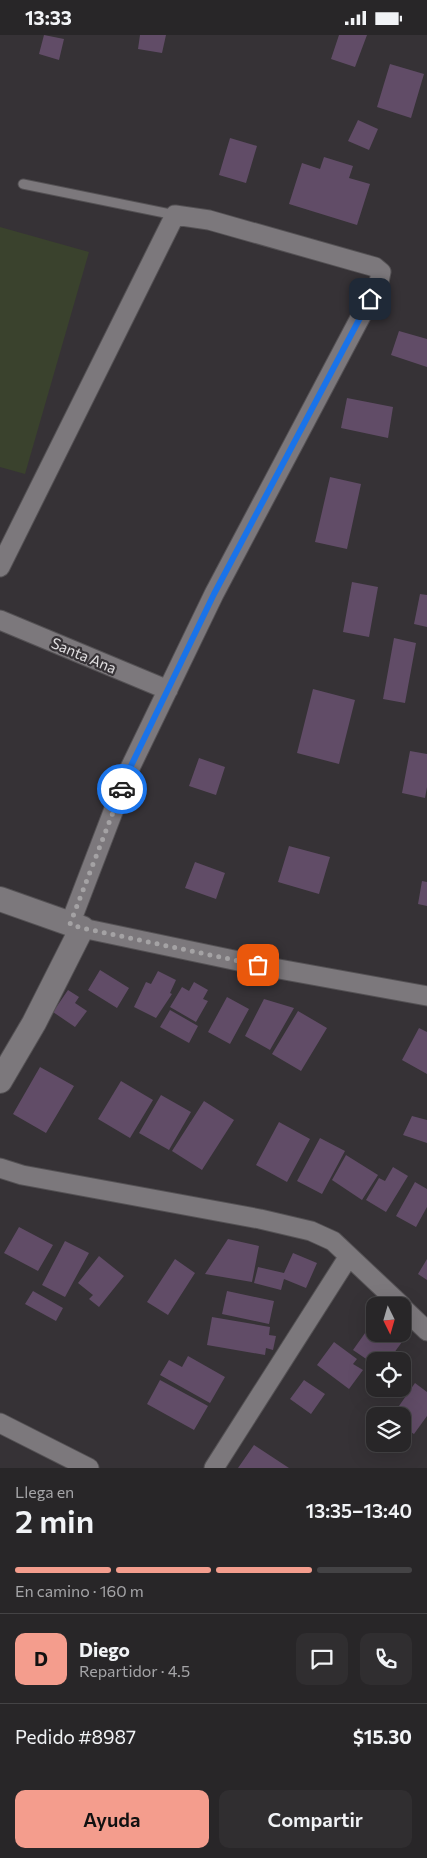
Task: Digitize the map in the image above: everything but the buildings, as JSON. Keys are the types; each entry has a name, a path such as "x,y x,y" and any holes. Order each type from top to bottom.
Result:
{"street":[{"path":"0,567 176,215 209,220 375,267 381,272 379,282 214,594 129,770 76,926 34,1023 0,1081"},
{"name":"Santa Ana","path":"0,620 168,690"},
{"path":"0,899 76,926 258,965 427,996"},
{"path":"0,1168 22,1175 260,1219 311,1231 333,1241 392,1297"},
{"path":"214,1468 349,1256"},
{"path":"411,1316 427,1331"},
{"path":"0,1423 89,1468"}],"lane":[{"path":"22,184 176,215"}],"green space":[{"path":"0,227 89,252 25,474 0,467"}],"way so far":[{"path":"122,789 70,924 258,965"}],"route":[{"path":"122,789 129,770 214,594 370,299"}]}
